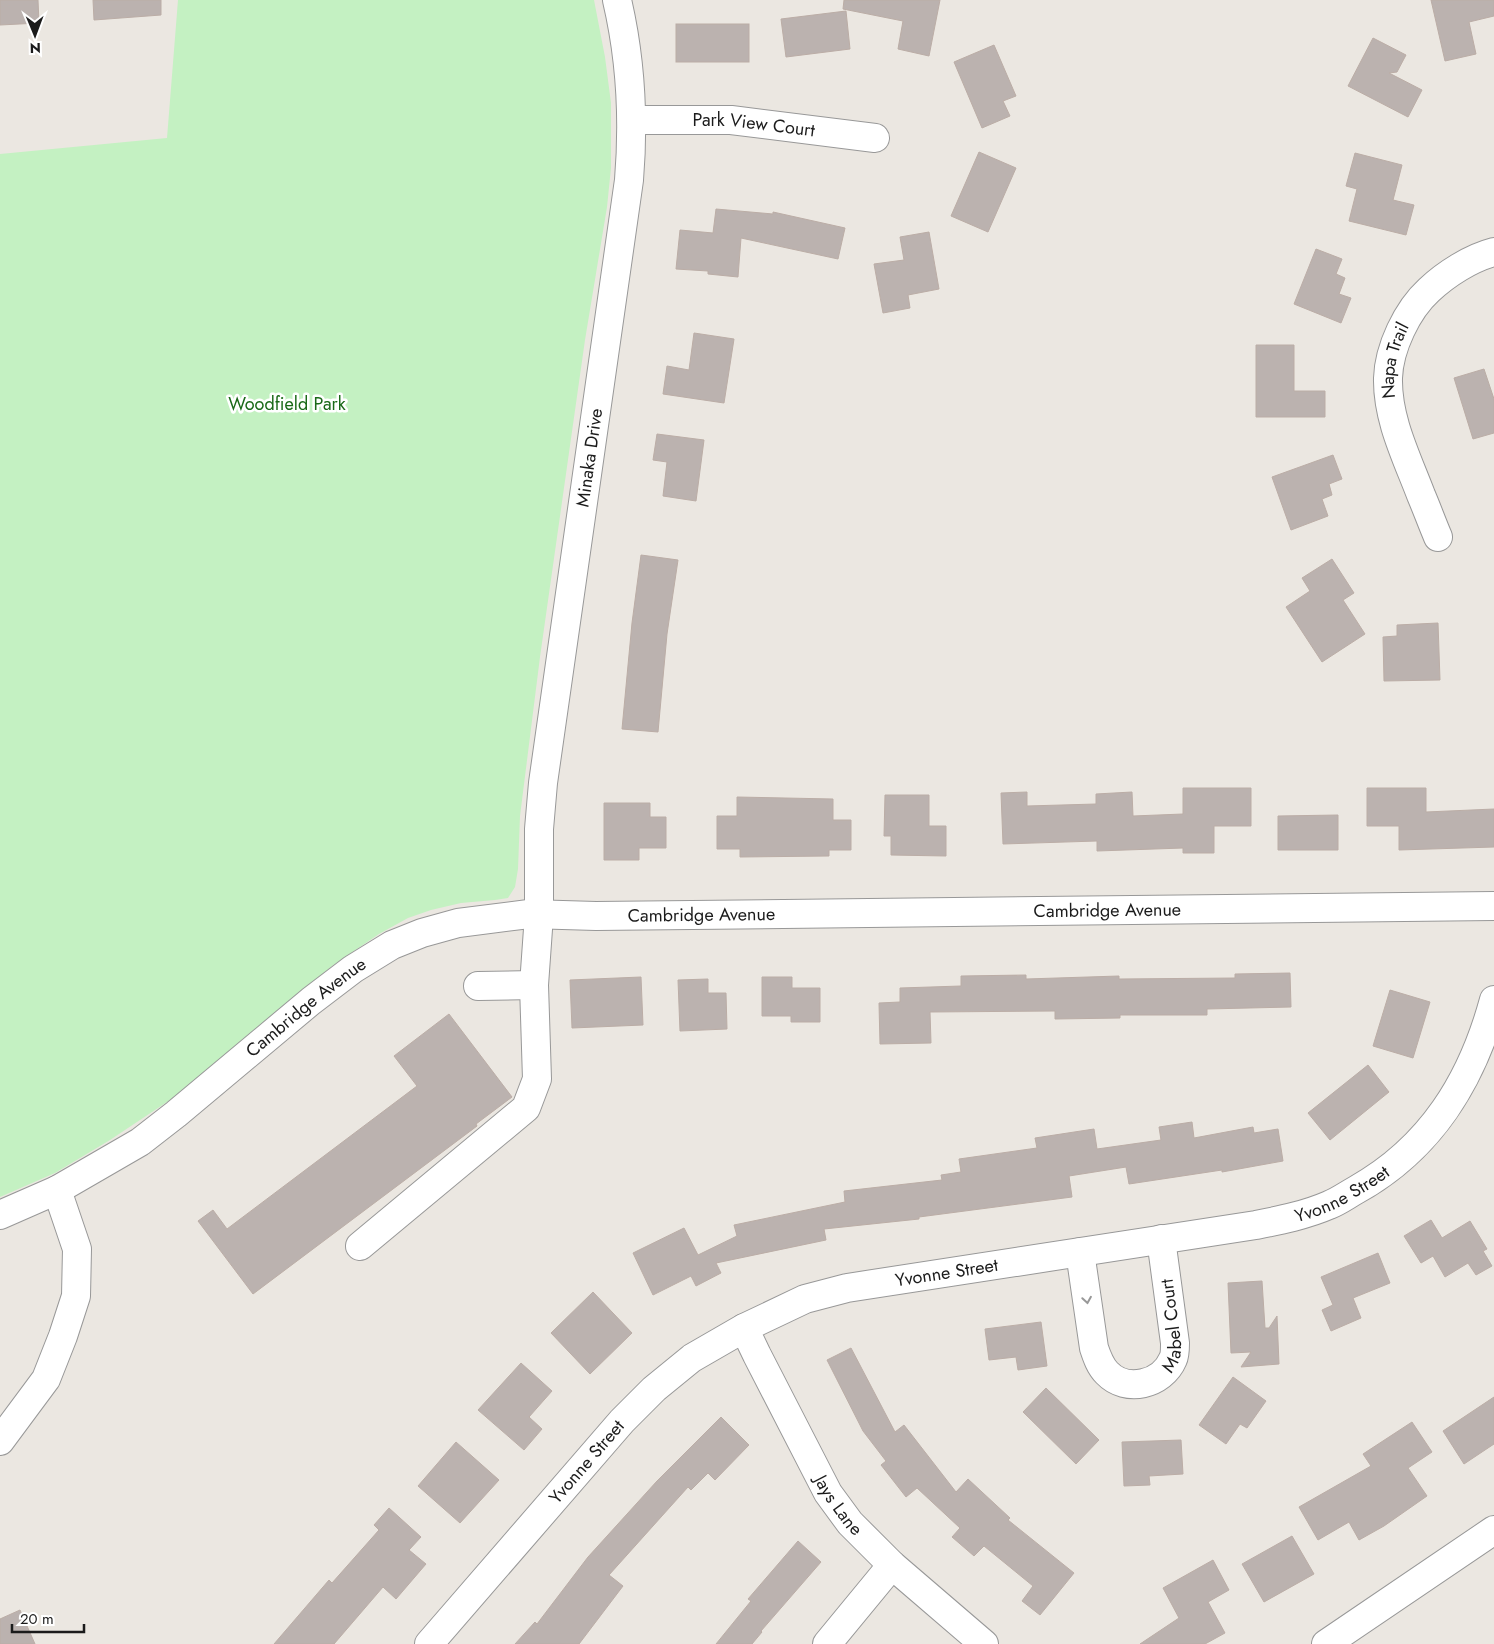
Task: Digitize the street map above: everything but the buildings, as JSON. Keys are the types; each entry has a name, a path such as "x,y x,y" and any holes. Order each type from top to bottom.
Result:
{"street":[{"name":"Minaka Drive","path":"360,1246 526,1108 537,1079 534,985 539,915 539,829 543,783 629,180 632,120 628,57 617,0"},
{"name":"Park View Court","path":"632,120 731,120 876,138"},
{"name":"Napa Trail","path":"1438,537 1413,476 1391,411 1388,378 1391,359 1402,327 1424,295 1437,283 1473,260 1494,252"},
{"name":"Cambridge Avenue","path":"0,1215 57,1190 140,1142 353,969 392,945 422,933 458,923 529,914 596,916 1494,906"},
{"path":"478,986 534,985"},
{"name":"Yvonne Street","path":"429,1644 622,1422 654,1389 692,1358 744,1328 805,1299 848,1288 1286,1219 1330,1205 1377,1179 1416,1146 1442,1114 1465,1080 1475,1058 1494,1000"},
{"path":"0,1442 46,1379 76,1296 78,1249 57,1190"},
{"name":"Mabel Court","path":"1080,1252 1094,1348 1099,1361 1106,1373 1117,1381 1141,1384 1150,1382 1167,1369 1173,1358 1175,1344 1161,1239"},
{"name":"Jays Lane","path":"744,1328 828,1493 850,1523 892,1565 984,1644"},
{"path":"1326,1644 1494,1530"},
{"path":"827,1644 892,1565"}],"green space":[{"name":"Woodfield Park","path":"178,0 594,0 605,57 611,103 611,168 607,207 585,340 540,657 520,816 518,869 515,887 508,898 461,903 431,910 408,918 379,934 332,966 228,1056 182,1092 110,1140 55,1173 0,1197 0,154 167,138"}]}
